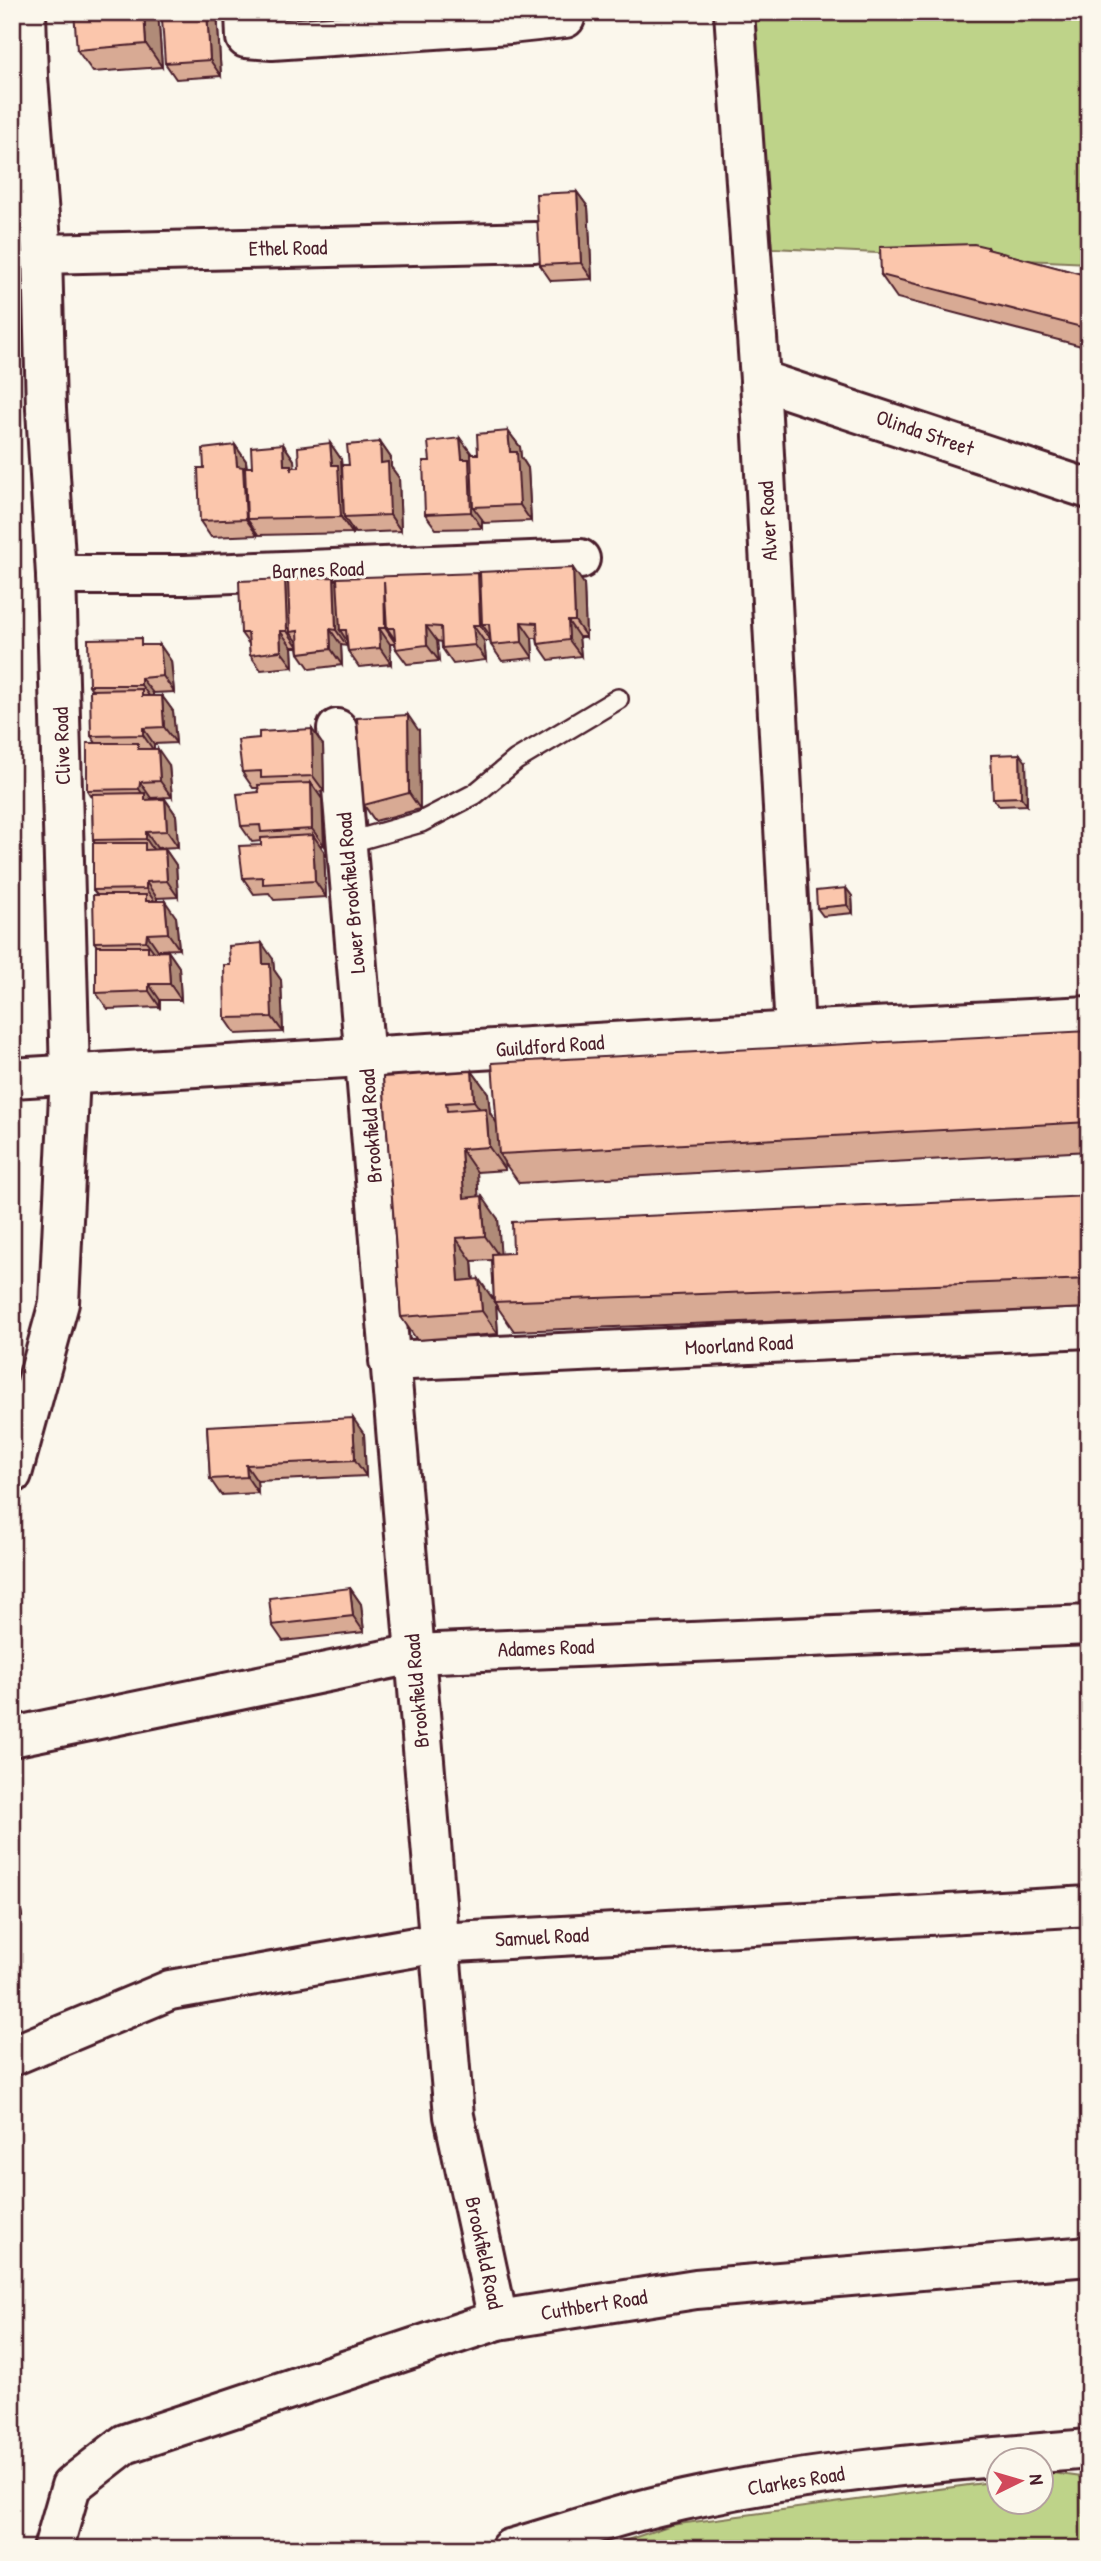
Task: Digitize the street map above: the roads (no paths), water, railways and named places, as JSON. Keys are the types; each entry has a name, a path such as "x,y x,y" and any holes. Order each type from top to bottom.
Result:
{"street":[{"name":"Clive Road","path":"12,1475 59,1303 70,1074 56,575 46,409 42,254 28,77 26,12"},
{"path":"245,12 246,38 272,40 508,18 565,18"},
{"name":"Alver Road","path":"734,12 760,380 795,1031"},
{"name":"Ethel Road","path":"42,254 535,242"},
{"name":"Olinda Street","path":"760,380 1089,489"},
{"name":"Barnes Road","path":"56,575 186,575 580,559"},
{"name":"Lower Brookfield Road","path":"337,729 366,1058"},
{"name":"Guildford Road","path":"12,1078 1089,1016"},
{"name":"Brookfield Road","path":"366,1058 389,1361 454,2116 498,2320"},
{"name":"Moorland Road","path":"389,1361 1089,1328"},
{"name":"Adames Road","path":"12,1737 414,1654 1089,1625"},
{"name":"Samuel Road","path":"12,2056 170,1990 438,1943 1089,1906"},
{"name":"Cuthbert Road","path":"53,2549 71,2486 125,2444 498,2320 696,2289 1089,2256"},
{"name":"Clarkes Road","path":"510,2549 658,2506 781,2483 874,2469 1089,2449"}],"lane":[{"path":"347,843 421,822 475,794 516,760 618,699"}]}
